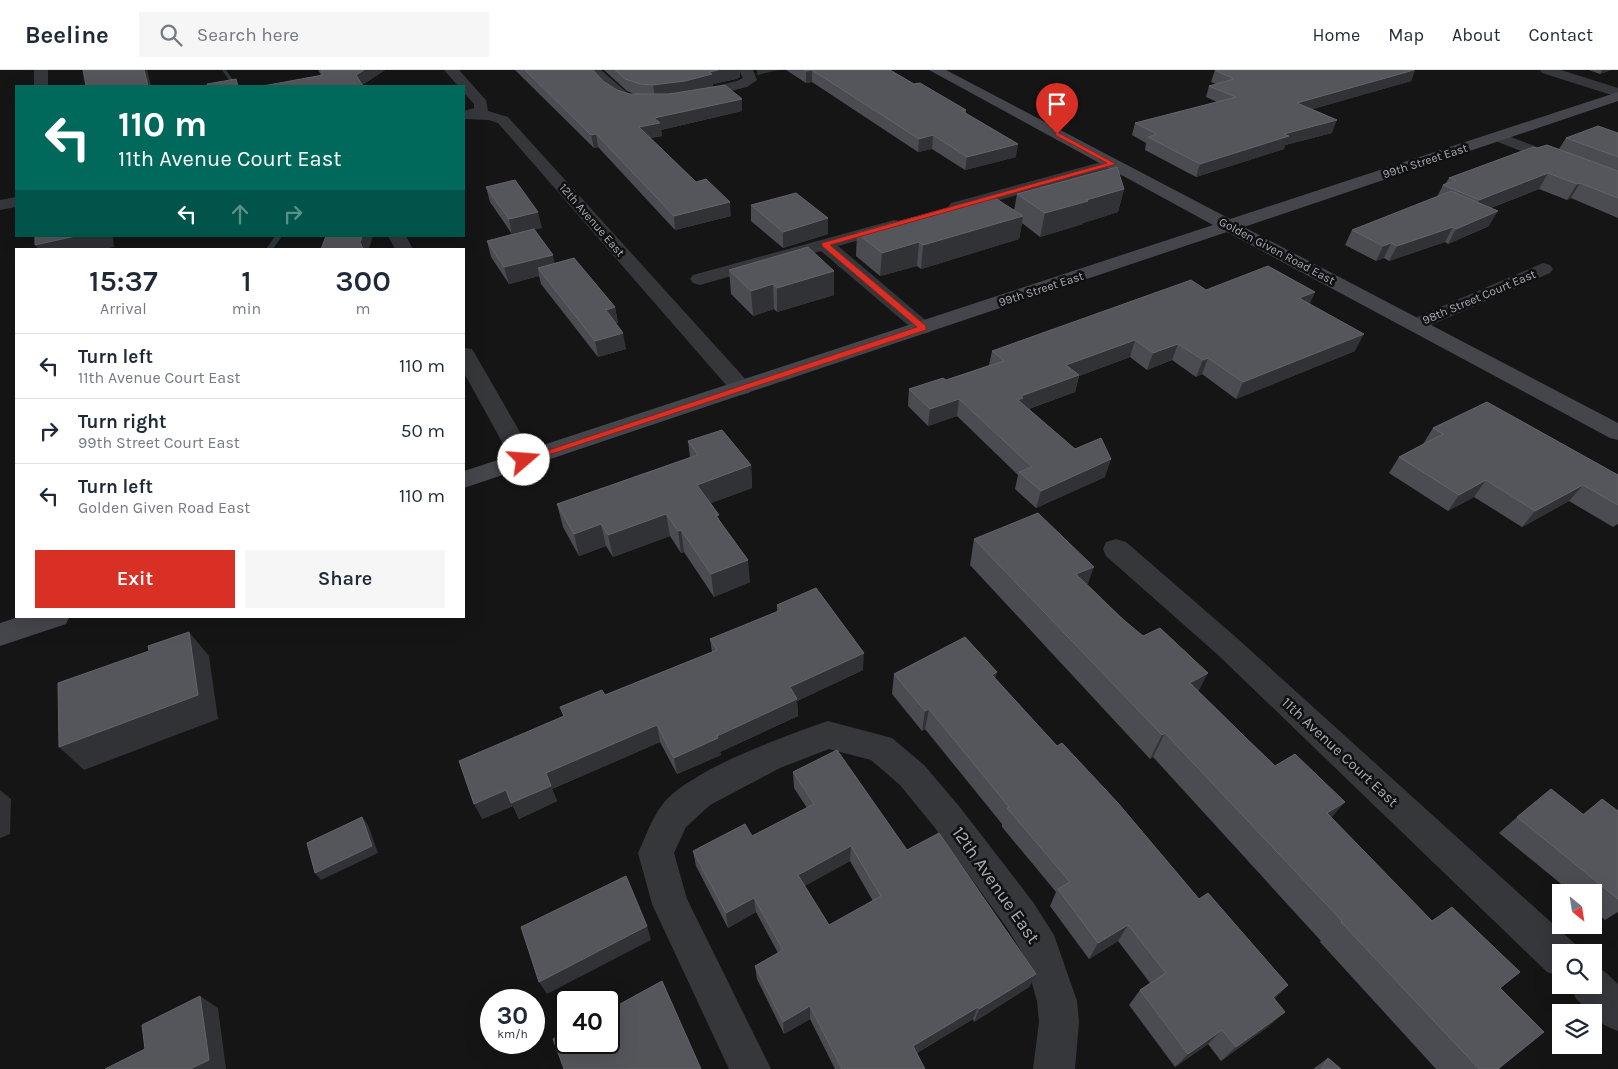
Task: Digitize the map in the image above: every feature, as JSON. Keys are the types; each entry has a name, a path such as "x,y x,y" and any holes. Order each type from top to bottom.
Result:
{"street":[{"path":"41,70 41,85"},
{"name":"12th Avenue East","path":"451,70 465,85"},
{"path":"592,70 625,98 641,104 658,102"},
{"name":"Golden Given Road East","path":"936,70 1618,433"},
{"path":"1546,70 1618,94"},
{"path":"675,99 732,88 748,75"},
{"name":"12th Avenue East","path":"465,85 481,103 482,110 469,115"},
{"name":"99th Street East","path":"465,480 1498,137 1618,94"},
{"name":"12th Avenue East","path":"469,115 498,117 503,120 741,388"},
{"path":"1498,137 1618,184"},
{"path":"940,212 1112,164"},
{"path":"0,205 15,202"},
{"path":"700,279 911,220"},
{"path":"825,245 923,328"},
{"name":"98th Street Court East","path":"1415,325 1543,269"},
{"path":"465,356 524,460"},
{"name":"11th Avenue Court East","path":"1116,549 1228,647 1552,950"},
{"path":"0,635 50,618"},
{"name":"12th Avenue East","path":"750,1069 670,904 656,853 674,816 698,794 768,758 828,735 868,743 881,748 912,775 958,832 1041,948 1058,1001 1059,1022 1055,1066"},
{"path":"1600,994 1618,1011"}],"building":[{"path":"83,70 144,70 148,85 86,85"},
{"path":"321,70 364,70 356,75 362,85 268,85 323,75"},
{"path":"525,70 593,70 603,81 617,90 630,94 669,94 725,85 742,99 654,118 660,123 639,127 696,182 706,179 730,202 674,216 596,134 591,135"},
{"path":"615,70 718,70 709,72 712,74 685,81 653,85 640,84 625,79"},
{"path":"812,70 890,70 914,84 920,83 966,110 962,111 1018,144 967,157 933,135 919,139"},
{"path":"1215,70 1414,70 1297,103 1337,120 1284,134 1289,136 1200,164 1148,137 1157,134 1135,123 1236,97 1209,86 1234,79"},
{"path":"236,79 238,85 208,85"},
{"path":"1598,126 1618,133 1618,157 1566,138"},
{"path":"1547,145 1618,171 1618,198 1548,173 1479,200 1443,185 1456,180 1449,178 1533,147 1537,148"},
{"path":"1117,167 1124,189 1045,213 1017,194"},
{"path":"515,180 538,212 509,219 486,187"},
{"path":"1451,191 1498,211 1456,229 1453,227 1397,246 1391,243 1383,246 1352,230"},
{"path":"796,193 828,218 783,232 751,205"},
{"path":"992,196 1023,216 923,245 919,242 882,253 857,233"},
{"path":"534,229 553,255 504,267 487,241"},
{"path":"35,237 71,237 35,245"},
{"path":"326,237 362,237 360,242 363,248 321,248"},
{"path":"808,247 834,271 777,288 773,284 751,291 729,270"},
{"path":"574,258 615,307 606,310 623,333 595,341 538,268"},
{"path":"1268,266 1315,292 1299,298 1364,334 1243,382 1208,358 1203,360 1178,344 1153,353 1135,340 1066,365 1079,375 1021,396 1023,398 1018,400 1075,449 1101,438 1111,459 1041,491 1019,472 1032,467 959,399 930,409 909,389 943,378 946,380 1004,361 992,351 1191,280 1206,290"},
{"path":"1487,402 1618,475 1618,505 1583,485 1535,511 1486,480 1459,495 1399,457 1443,434 1433,428"},
{"path":"722,430 751,465 697,485 719,515 716,516 748,560 711,574 681,530 678,531 666,514 608,535 601,524 574,534 557,504 698,455 688,441"},
{"path":"1038,513 1094,567 1076,574 1120,617 1143,636 1160,628 1208,673 1190,683 1275,766 1295,754 1345,802 1327,813 1432,921 1452,907 1520,972 1500,988 1544,1032 1498,1069 1479,1069 1165,733 1162,735 974,539"},
{"path":"816,588 864,653 790,687 797,699 674,758 657,725 546,773 551,786 511,803 506,790 474,804 459,761 564,716 560,707 602,690 605,695 717,650 710,639 781,610 777,605"},
{"path":"189,632 198,695 59,747 58,683 149,651 148,646"},
{"path":"965,637 997,672 992,675 1057,746 1062,743 1118,803 1199,899 1208,893 1288,985 1273,997 1285,1012 1236,1047 1222,1030 1188,1054 1140,990 1166,973 1128,925 1098,943 1058,889 1070,882 1007,808 1009,807 929,709 925,711 894,674"},
{"path":"837,750 907,850 939,833 1036,974 913,1046 925,1069 842,1069 810,1006 783,1022 755,966 783,950 754,898 726,913 693,851 745,824 752,836 814,804 793,772","holes":["851,846 881,896 829,925 798,875"]},
{"path":"1551,789 1584,815 1602,799 1618,811 1618,899 1602,884 1600,884 1517,817"},
{"path":"362,817 372,846 315,873 307,843"},
{"path":"626,876 647,926 539,982 521,927"},
{"path":"662,981 701,1069 564,1069 558,1054 620,1054 620,1004"},
{"path":"200,996 209,1060 190,1069 105,1069 145,1049 142,1025"},
{"path":"1328,1058 1341,1069 1321,1069"}],"waterway":[{"path":"224,70 234,85"},
{"path":"270,248 278,237"}],"route":[{"path":"524,460 923,328 825,245 1112,164 1057,134"}]}
